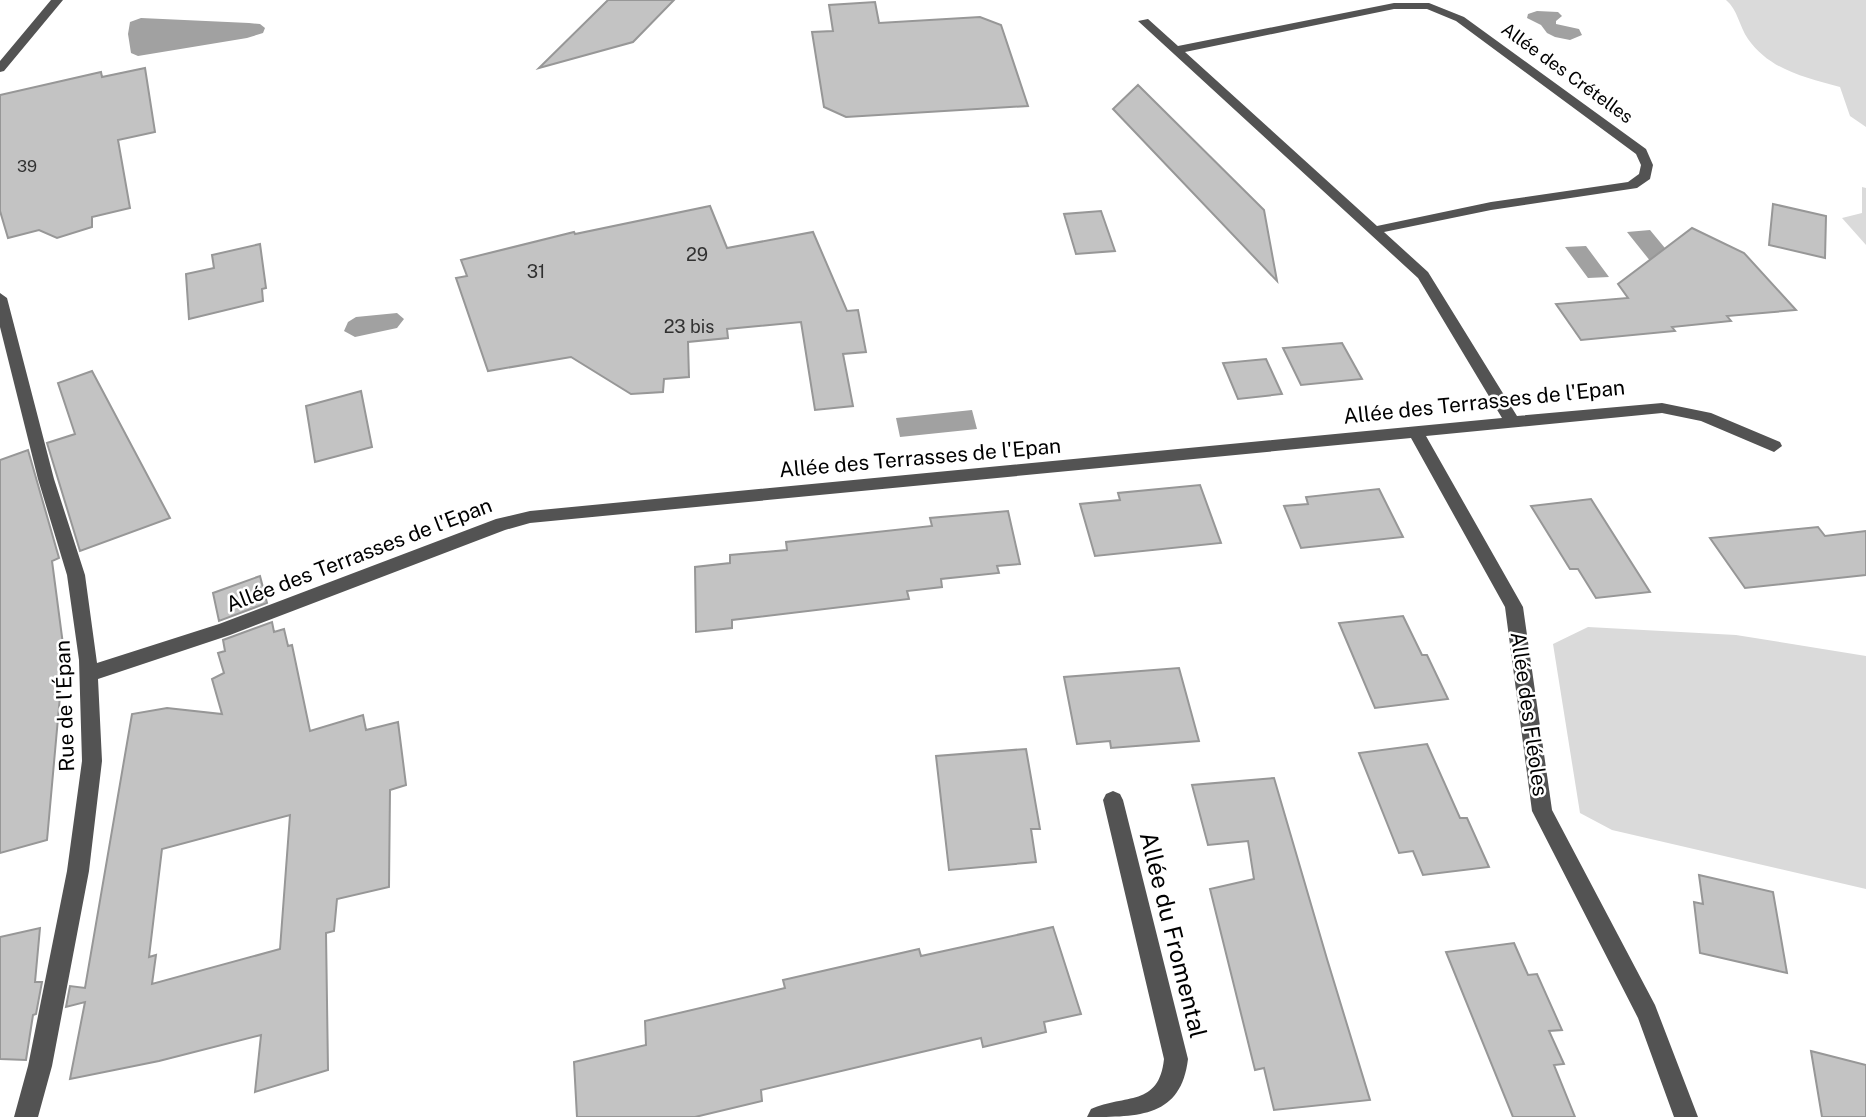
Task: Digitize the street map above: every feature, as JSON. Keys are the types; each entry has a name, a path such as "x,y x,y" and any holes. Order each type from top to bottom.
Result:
{"street":[{"path":"0,68 57,0"},
{"name":"Allée des Crételles","path":"1176,50 1394,6 1429,6 1461,19 1641,152 1647,165 1645,176 1632,185 1490,206 1375,230"},
{"path":"1144,21 1423,275 1512,421"},
{"name":"Rue de l'Épan","path":"1,301 46,479 76,575 84,616 89,674 92,761 78,871 40,1066 26,1117"},
{"name":"Allée des Terrasses de l'Epan","path":"89,674 224,630 502,524 530,517 1662,408 1685,410 1717,419 1774,446"},
{"name":"Allée des Fléoles","path":"1415,431 1514,607 1542,811 1647,1013 1686,1117"},
{"name":"Allée du Fromental","path":"1099,1117 1144,1106 1164,1095 1173,1082 1176,1059 1113,800"}],"shaded area":[{"path":"1726,0 1866,0 1866,127 1850,116 1840,87 1789,71 1757,50"},
{"path":"1537,11 1558,12 1562,16 1556,24 1579,29 1582,35 1570,40 1547,33 1541,25 1527,18 1528,14"},
{"path":"141,18 249,23 260,24 265,28 263,33 247,38 138,56 131,53 128,34 130,22"},
{"path":"1862,187 1866,188 1866,245 1842,218 1862,213"},
{"path":"1650,230 1679,265 1655,267 1627,232"},
{"path":"1586,246 1609,277 1588,278 1565,247"},
{"path":"397,313 404,319 397,328 355,337 344,331 348,322 356,317"},
{"path":"972,410 977,429 900,437 896,418"},
{"path":"1588,627 1736,635 1866,656 1866,889 1612,830 1580,813 1553,644"}],"building":[{"path":"608,0 674,0 633,42 539,68"},
{"path":"875,2 879,23 980,17 1001,25 1028,106 846,117 824,107 812,32 833,31 829,5"},
{"path":"145,68 155,132 118,140 130,208 92,217 92,227 57,238 39,230 8,238 0,211 0,95 101,72 102,77"},
{"path":"1138,85 1264,210 1277,281 1113,109"},
{"path":"1773,204 1826,216 1825,258 1769,245"},
{"path":"710,206 727,248 813,232 847,311 858,310 866,352 843,354 853,406 815,410 801,322 727,329 728,338 688,342 689,377 664,379 663,392 631,394 571,357 488,371 456,278 467,276 461,260 574,232 575,234"},
{"path":"1101,211 1115,251 1076,254 1064,214"},
{"path":"1692,228 1744,253 1796,310 1727,316 1731,321 1672,327 1675,331 1581,340 1556,304 1628,298 1618,284"},
{"path":"260,244 266,288 262,289 263,301 189,319 186,274 214,268 212,255"},
{"path":"1342,343 1362,379 1301,385 1283,348"},
{"path":"1266,359 1282,394 1238,399 1223,363"},
{"path":"92,371 170,518 80,551 47,443 75,434 58,383"},
{"path":"361,391 372,447 315,462 306,406"},
{"path":"28,450 59,558 52,561 64,652 47,840 0,853 0,460"},
{"path":"1200,485 1221,543 1095,556 1080,504 1120,500 1118,493"},
{"path":"1379,489 1403,537 1301,548 1284,506 1308,504 1306,497"},
{"path":"1591,499 1650,592 1596,598 1578,569 1570,569 1531,506"},
{"path":"1008,511 1020,564 997,566 999,573 941,579 942,587 907,591 909,599 732,620 732,628 696,632 695,567 730,563 730,555 787,550 786,542 932,526 930,518"},
{"path":"1818,527 1825,536 1866,531 1866,575 1745,588 1710,538"},
{"path":"260,576 267,603 219,621 213,593"},
{"path":"1403,616 1422,655 1427,655 1448,699 1375,708 1339,623"},
{"path":"272,622 274,632 284,629 288,646 292,645 310,731 363,715 366,730 398,722 406,785 390,790 389,887 337,899 334,931 326,933 328,1070 255,1092 261,1035 159,1061 70,1079 85,1002 66,1007 70,986 85,988 132,714 167,708 222,714 212,679 224,673 218,653 225,651 223,640","holes":["290,815 280,949 152,984 156,955 149,957 162,849"]},
{"path":"1179,668 1199,741 1111,748 1110,741 1077,744 1064,677"},
{"path":"1427,744 1460,818 1467,818 1489,867 1423,875 1413,851 1399,853 1359,753"},
{"path":"1026,749 1040,829 1031,829 1036,862 949,870 936,756"},
{"path":"1274,778 1370,1100 1274,1110 1264,1068 1255,1070 1210,889 1254,879 1248,841 1208,845 1192,785"},
{"path":"1699,875 1773,892 1787,973 1700,953 1694,902 1703,904"},
{"path":"1053,927 1081,1014 1044,1022 1046,1032 983,1047 981,1038 761,1090 762,1101 695,1117 577,1117 574,1062 646,1045 645,1021 785,988 783,980 919,949 921,956"},
{"path":"40,928 35,982 42,982 36,1014 33,1015 26,1060 0,1059 0,937"},
{"path":"1514,943 1528,975 1537,974 1562,1030 1549,1031 1564,1064 1554,1065 1575,1117 1513,1117 1446,952"},
{"path":"1811,1051 1866,1065 1866,1117 1822,1117"}]}
